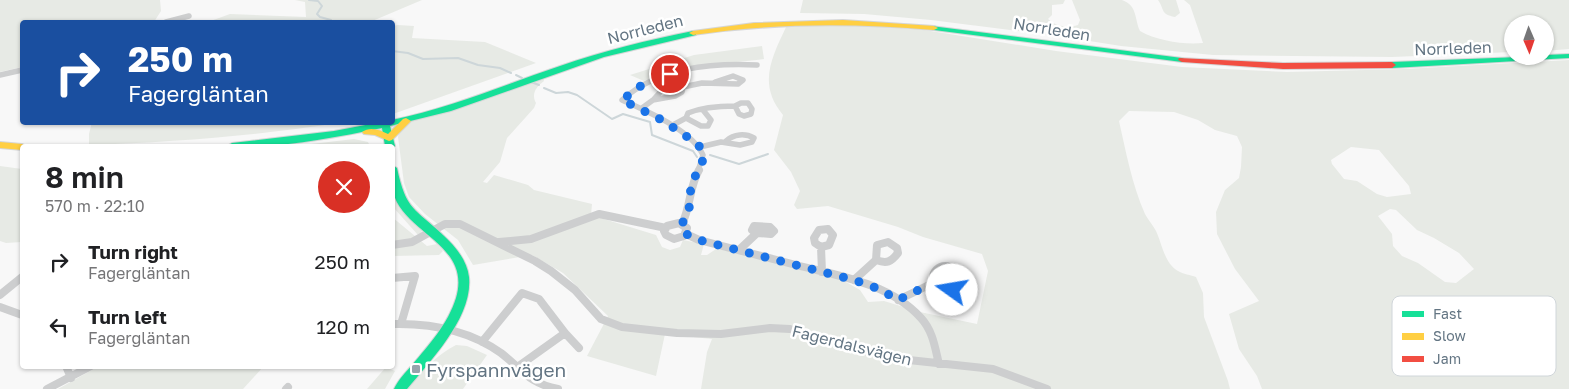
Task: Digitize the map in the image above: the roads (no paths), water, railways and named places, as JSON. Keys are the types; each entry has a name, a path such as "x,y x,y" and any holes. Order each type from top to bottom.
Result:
{"main road":[{"name":"Norrleden","path":"395,120 626,48 681,35 748,25 811,21 865,21 915,24 1114,54 1221,63 1294,66 1381,65 1500,61 1569,56"},
{"name":"Norrleden","path":"395,121 409,120 456,106 537,76"},
{"path":"389,142 401,125 409,120"},
{"name":"Norrleden","path":"281,140 358,125"},
{"name":"Norrleden","path":"248,144 337,134 375,125"},
{"path":"388,125 389,142"},
{"path":"337,134 376,132 389,142"},
{"path":"0,145 20,147"},
{"path":"395,185 400,200 408,212 446,244 454,254 462,272 464,287 461,303 448,330 400,389"}],"street":[{"path":"174,20 189,16"},
{"path":"682,224 689,210 691,185 703,160 703,153 700,147 671,126 642,108 622,100 638,86 656,78 716,66 757,65"},
{"path":"0,75 20,70"},
{"path":"642,108 662,90 698,83 715,82"},
{"path":"654,99 670,98 678,95 682,92 683,87"},
{"path":"671,126 686,118 688,113 693,111 716,106 735,106"},
{"path":"686,118 707,127 711,120 703,110"},
{"path":"700,147 726,141"},
{"path":"499,242 531,239 599,214 666,228 672,224 682,224 687,228 686,234 681,238 671,239 666,236 666,228"},
{"name":"Fagerdalsvägen","path":"395,245 412,242 445,224 460,224 499,242 551,271 575,290 601,319 622,327 677,333 720,334 784,328 834,340 890,358 993,369 1047,389"},
{"path":"739,250 757,233"},
{"path":"686,234 699,240 854,280 879,289 921,317 930,330 939,364"},
{"path":"821,247 822,272"},
{"path":"854,280 876,260"},
{"path":"395,278 415,276 397,324 422,323 482,342 503,355 530,380 558,389"},
{"path":"0,295 20,279"},
{"path":"898,300 933,283"},
{"path":"482,342 522,292 539,299 578,348"},
{"path":"0,307 20,314"},
{"path":"516,368 565,333"},
{"path":"67,369 71,378"},
{"path":"47,389 86,369"}],"waterway":[{"path":"309,0 318,1 322,6 317,14 320,17 331,20"},
{"path":"395,51 408,53 423,59 458,58 478,65 500,68 511,73"},
{"path":"516,75 522,78"},
{"path":"531,82 539,85"},
{"path":"544,88 556,93 568,92 577,95 612,119 623,114 650,122 652,135 693,151 697,157"},
{"path":"710,155 739,164 768,154"}],"place":[{"name":"Fyrspannvägen","path":"416,369"}]}
